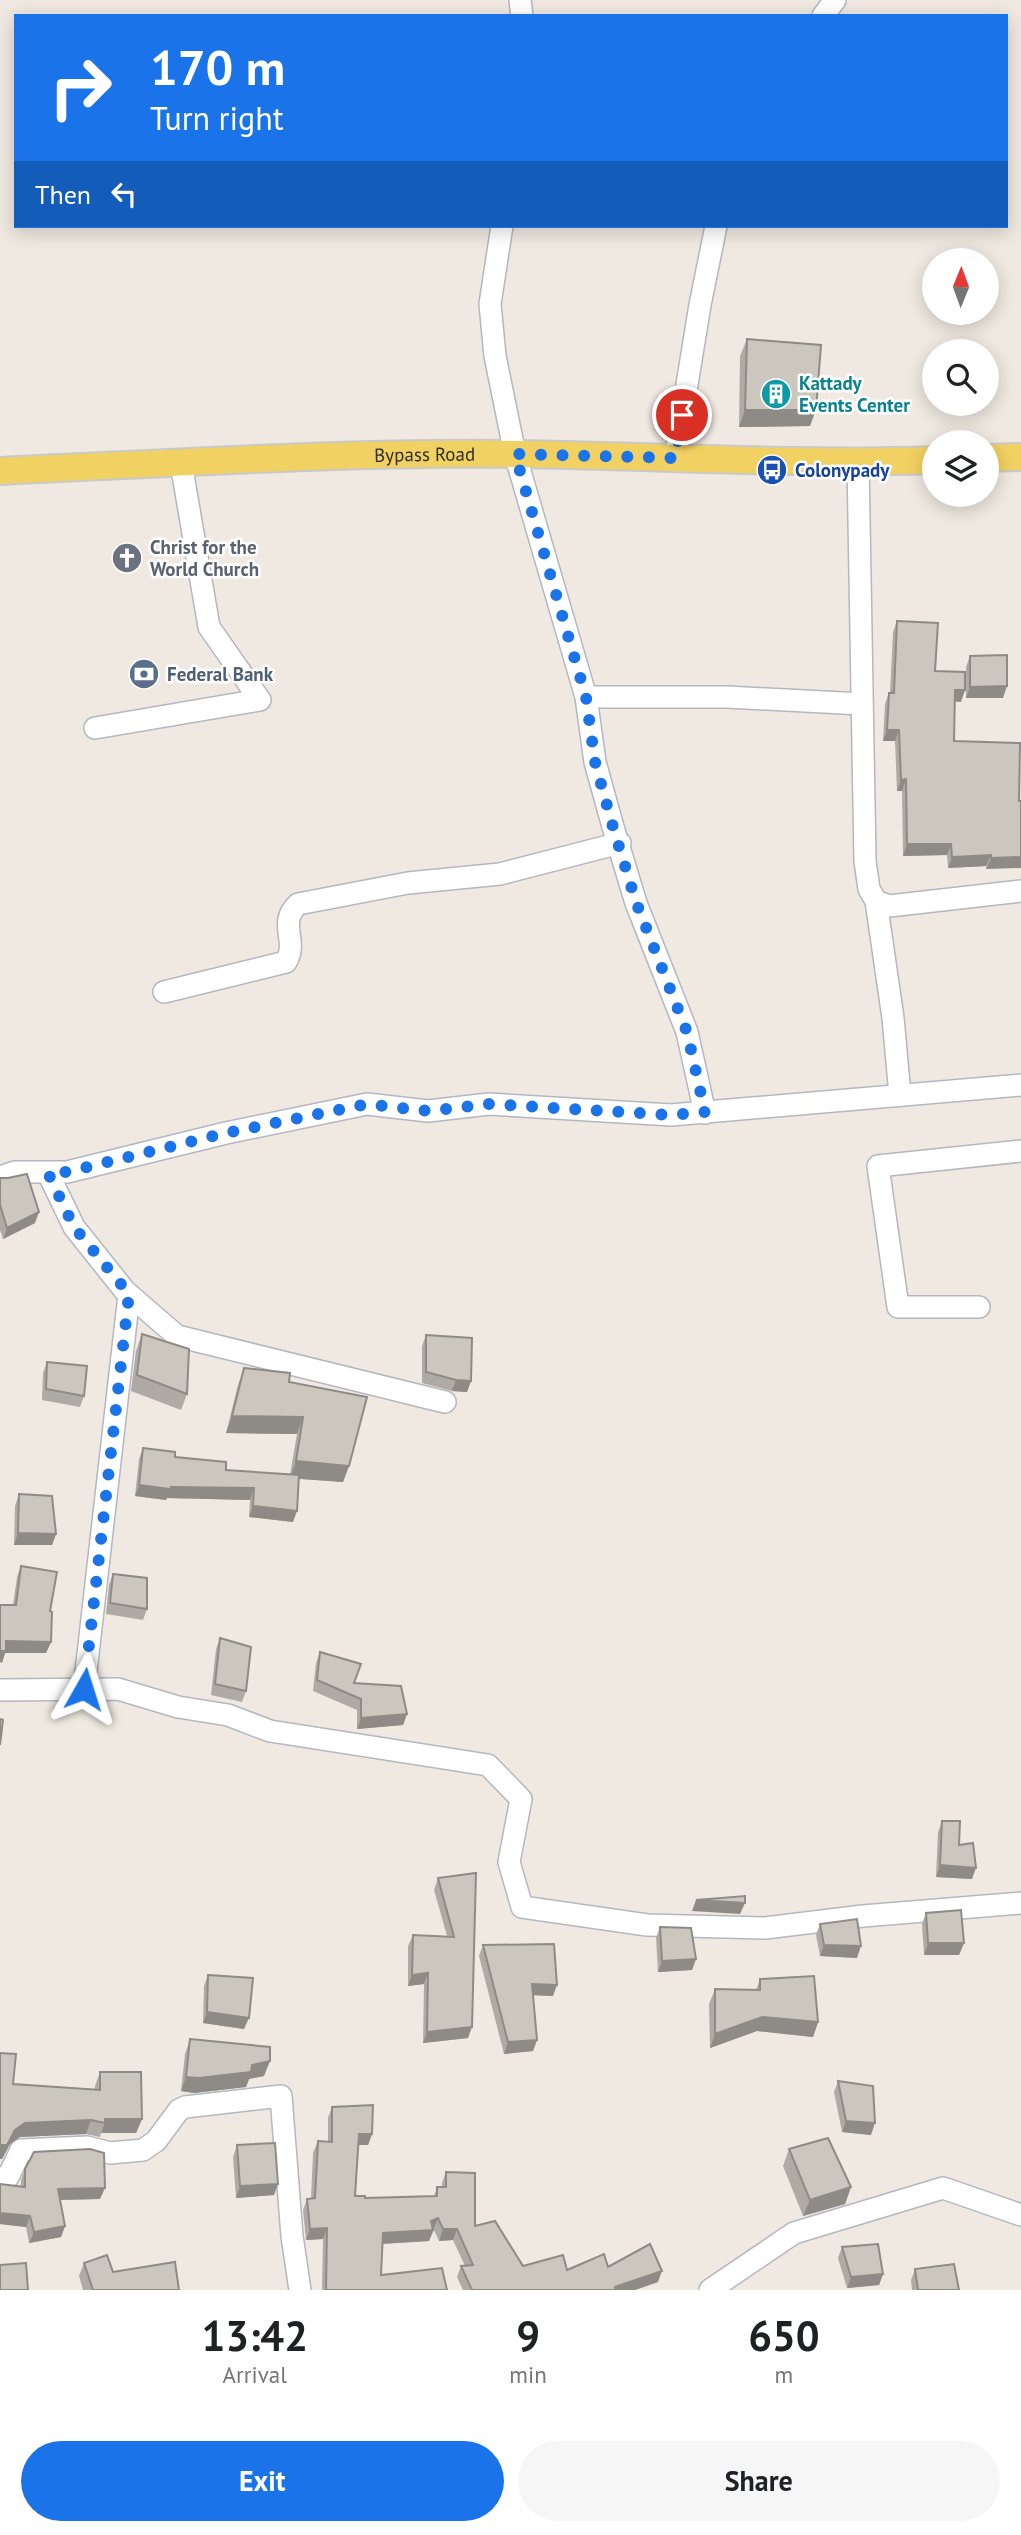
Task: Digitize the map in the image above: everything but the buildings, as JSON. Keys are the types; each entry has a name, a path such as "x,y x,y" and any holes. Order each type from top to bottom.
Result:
{"main road":[{"name":"Bypass Road","path":"0,471 515,454 922,460"},
{"path":"999,458 1021,457"}],"street":[{"path":"502,228 492,282 491,326 515,454 586,697 595,762 636,902 687,1032 705,1112"},
{"path":"675,458 716,228"},
{"path":"858,461 865,861 869,889 876,901 893,1018 900,1095"},
{"path":"95,728 260,700 209,627 181,463"},
{"path":"586,697 727,697 862,704"},
{"path":"164,992 286,962 291,954 287,919 290,911 298,904 408,883 500,874 620,842"},
{"path":"876,901 889,906 1021,891"},
{"path":"0,1177 15,1172 67,1172 226,1133 367,1104 428,1111 489,1104 671,1115 1021,1085"},
{"path":"979,1307 898,1307 878,1166 1021,1151"},
{"path":"48,1173 74,1227 129,1294 177,1336 445,1402"},
{"path":"84,1689 129,1294"},
{"path":"0,1690 118,1689 178,1707 228,1715 270,1731 488,1765 521,1799 509,1862 522,1907 647,1924 765,1928 863,1916 1021,1903"},
{"path":"0,2178 8,2177 21,2150 87,2147 110,2153 143,2150 156,2141 179,2110 185,2107 281,2096 292,2236 300,2290"},
{"path":"709,2290 794,2233 943,2188 1021,2215"}],"place":[{"name":"Kattady Events Center","path":"776,394"},
{"name":"Colonypady","path":"772,470"},
{"name":"Christ for the World Church","path":"127,558"},
{"name":"Federal Bank","path":"144,674"}],"route":[{"path":"84,1689 129,1294 74,1227 48,1173 67,1172 226,1133 367,1104 428,1111 489,1104 671,1115 705,1112 687,1032 636,902 620,842 613,827 595,762 586,697 515,454 675,458 682,415"}]}
